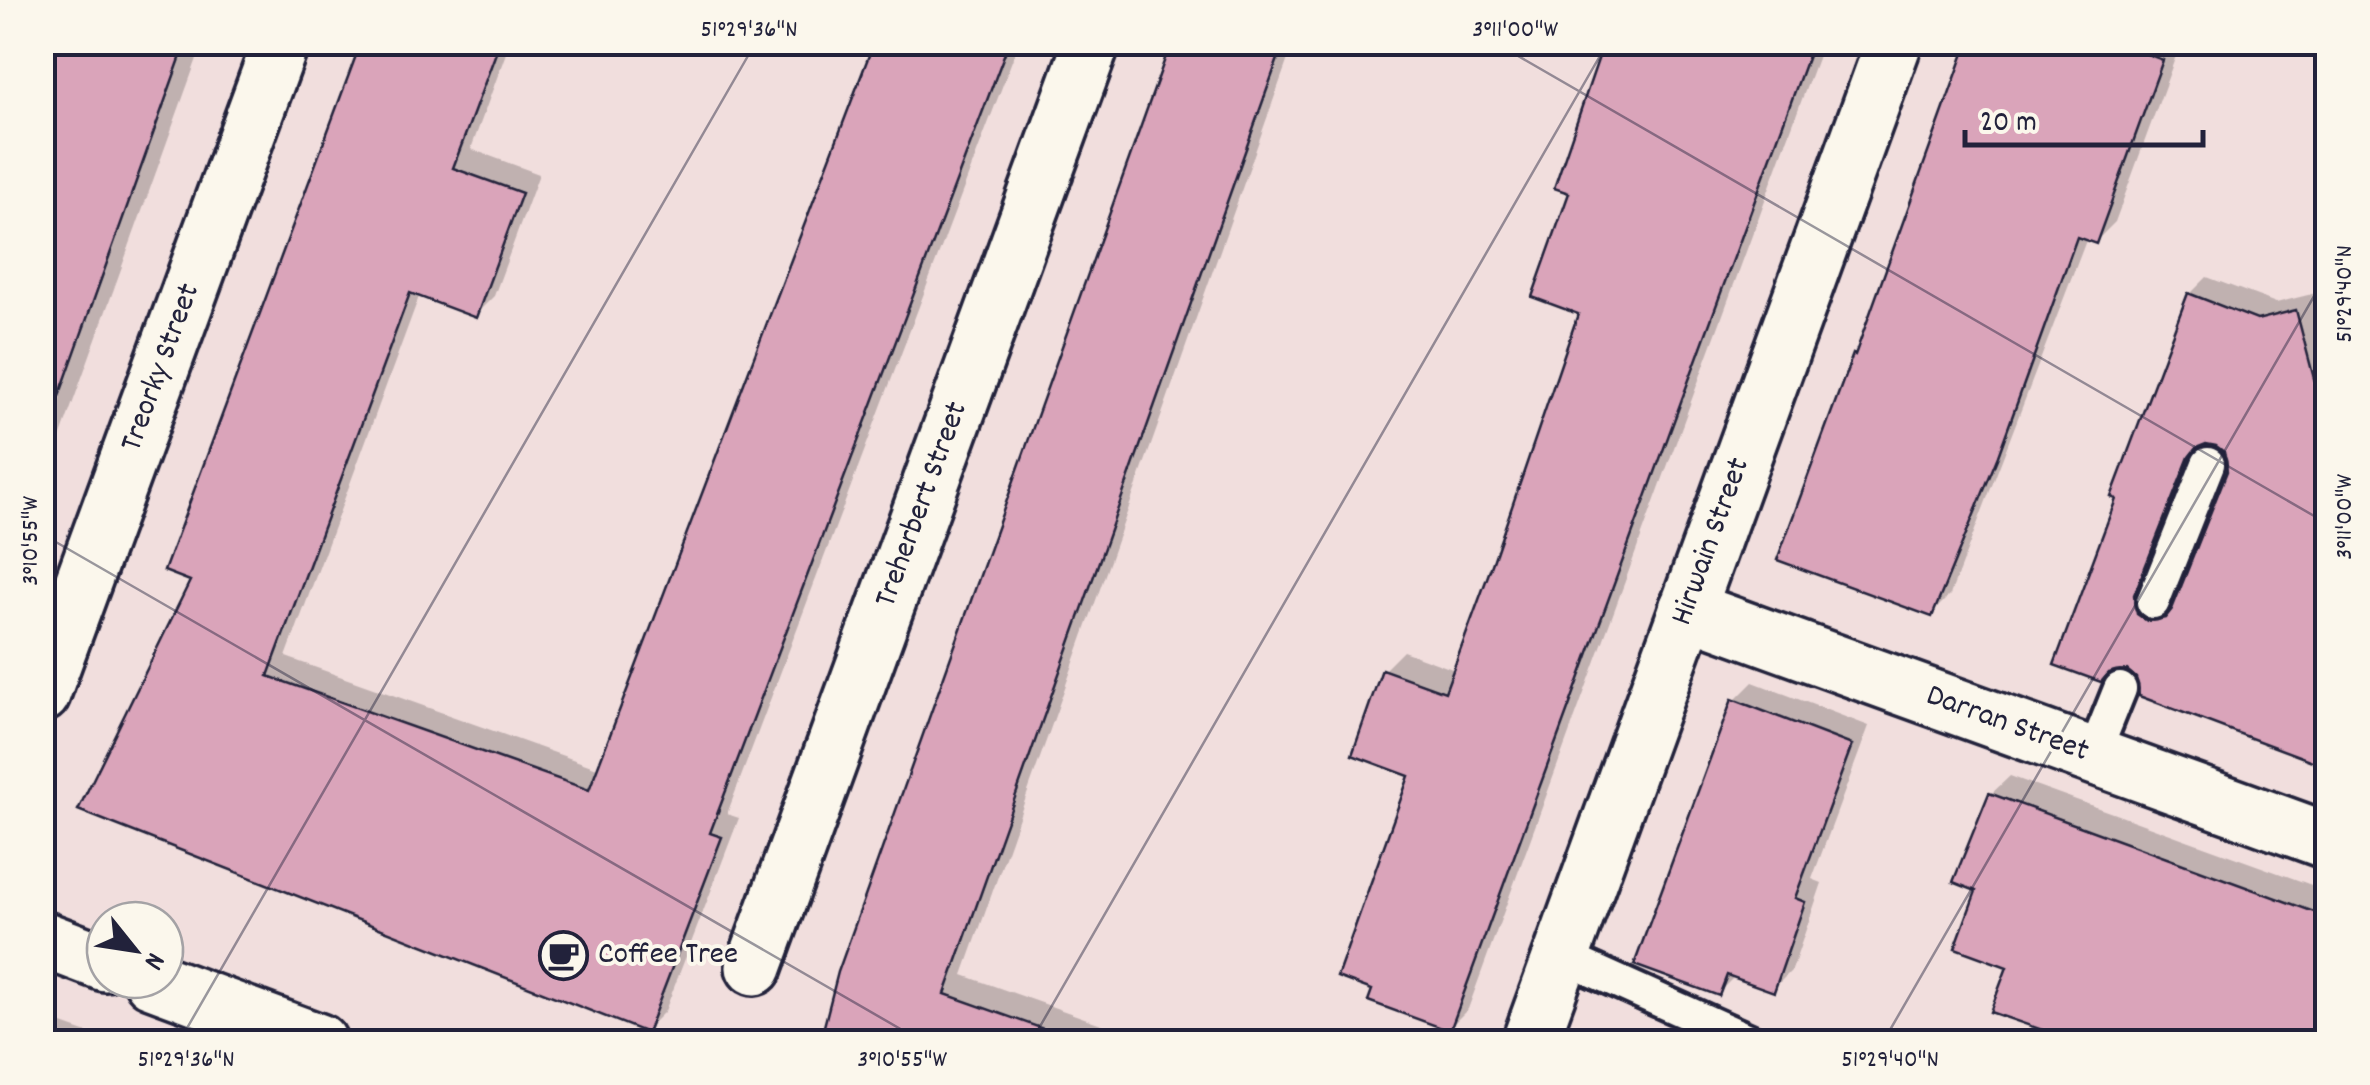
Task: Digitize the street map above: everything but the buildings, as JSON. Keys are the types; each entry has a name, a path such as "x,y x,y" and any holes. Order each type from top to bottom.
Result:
{"street":[{"name":"Treorky Street","path":"42,694 281,42"},
{"name":"Treherbert Street","path":"754,966 1092,42"},
{"name":"Hirwain Street","path":"1530,1042 1894,42"},
{"name":"Darran Street","path":"1688,609 2328,841"},
{"path":"42,939 85,955"},
{"path":"185,992 319,1042"}],"lane":[{"path":"2154,602 2208,464"},
{"path":"2093,756 2120,690"},
{"path":"1561,956 1752,1042"}],"place":[{"name":"Coffee Tree","path":"563,956"}]}
